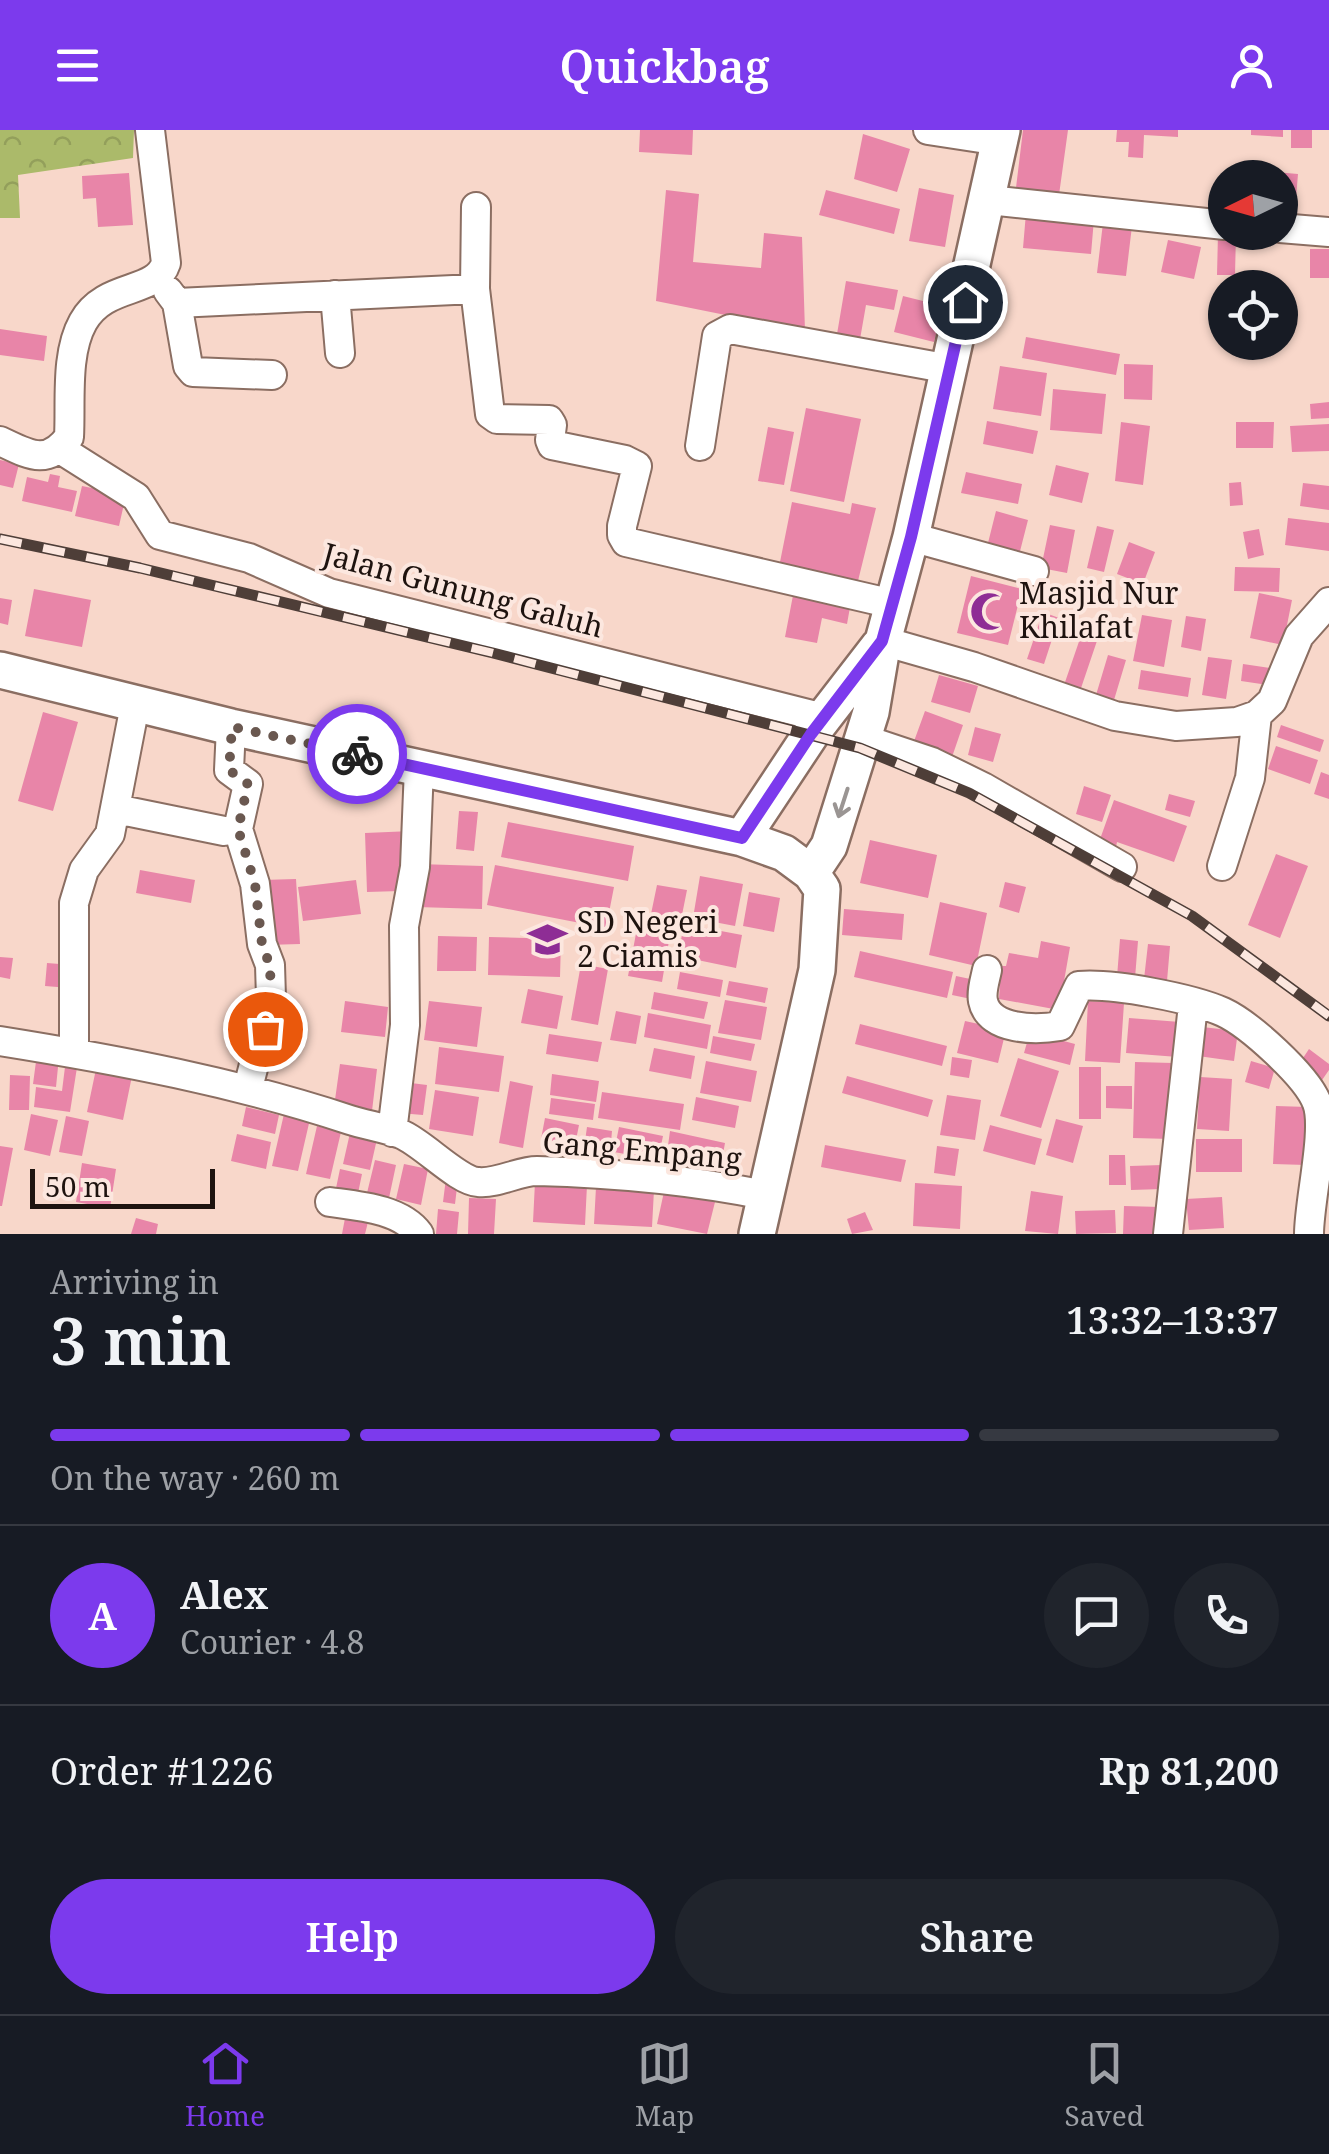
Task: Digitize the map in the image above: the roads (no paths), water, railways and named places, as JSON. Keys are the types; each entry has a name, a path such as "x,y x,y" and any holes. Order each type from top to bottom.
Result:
{"main road":[{"path":"812,873 829,846 872,712 882,641 911,537 1001,136"},
{"path":"742,838 882,641"},
{"path":"0,670 232,727 742,838 784,853 812,873 822,889 818,970 757,1234"}],"street":[{"path":"60,449 69,437 74,344 84,318 95,306 122,290 159,278 166,262 150,130"},
{"path":"928,130 1001,136"},
{"path":"988,200 1208,223"},
{"path":"476,207 475,289 490,414 498,419 549,420 552,444 637,466 622,526 626,542 893,604"},
{"path":"1298,229 1329,232"},
{"path":"159,278 177,303 188,366 193,372 272,374"},
{"path":"177,303 475,289"},
{"path":"335,295 340,353"},
{"path":"700,446 717,336 721,331 730,329 950,369"},
{"name":"Jalan Gunung Galuh","path":"0,441 30,455 50,455 60,449 136,496 160,535 249,558 329,593 824,718"},
{"path":"911,537 1034,571"},
{"path":"882,641 974,667 1115,716 1176,726 1237,722 1257,715 1272,701 1299,636 1329,602"},
{"path":"74,1053 74,904 84,870 106,843 116,810 135,704"},
{"path":"1222,866 1250,778 1257,715"},
{"path":"232,727 229,770 248,784 238,829 255,884 262,944 270,966 271,998 248,1088"},
{"path":"863,739 932,762 983,787 1122,867"},
{"path":"392,1132 405,1026 404,926 415,867 419,767"},
{"path":"116,810 224,831"},
{"path":"987,970 981,996 986,1010 992,1018 1009,1024 1060,1026 1079,986 1106,984 1223,1012 1244,1027 1307,1085 1318,1104 1320,1136 1309,1234"},
{"path":"1168,1234 1193,1005"},
{"name":"Gang Empang","path":"0,1042 248,1088 402,1134 458,1174 476,1182 530,1171 686,1182 765,1195"},
{"path":"330,1202 378,1210 408,1223 419,1234"}],"railway":[{"path":"0,539 140,568 493,653 860,748 969,793 1192,916 1329,1016"}],"place":[{"name":"Masjid Nur Khilafat","path":"989,611"},
{"name":"SD Negeri 2 Ciamis","path":"547,940"}]}
